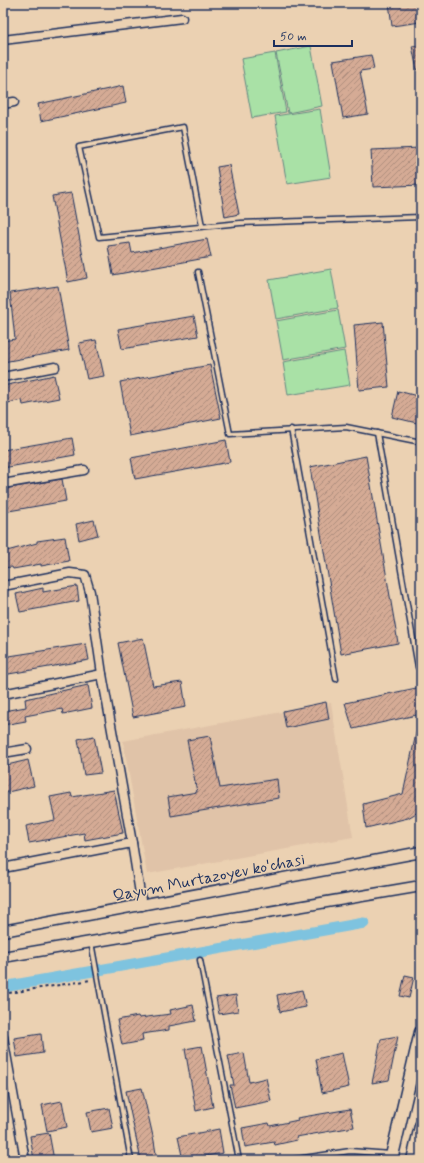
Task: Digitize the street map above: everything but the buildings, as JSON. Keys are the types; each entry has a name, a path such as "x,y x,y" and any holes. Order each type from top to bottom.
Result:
{"main road":[{"path":"391,1157 421,1032"},
{"path":"413,1160 421,1126"}],"street":[{"path":"3,40 182,18"},
{"path":"3,104 14,102"},
{"path":"3,377 55,367"},
{"path":"3,484 84,470"},
{"path":"3,586 70,573 85,575 90,592 102,674 142,906"},
{"path":"3,694 102,674"},
{"path":"3,753 27,749"},
{"path":"3,868 132,843"},
{"name":"Qayum Murtazoyev ko'chasi","path":"3,931 142,906 421,852"},
{"path":"3,957 421,886"},
{"path":"3,1037 25,1160"}],"lane":[{"path":"202,226 183,128 79,147 99,237 202,226 421,218"},
{"path":"198,272 230,434 346,427 421,442"},
{"path":"291,430 336,679"},
{"path":"377,433 418,666"},
{"path":"91,941 97,980 132,1160"},
{"path":"200,960 220,1069 239,1160"},
{"path":"290,1160 350,1150 391,1157"}],"path":[{"path":"3,994 97,980"}],"shaded area":[{"path":"331,703 353,837 147,874 123,741"}],"green space":[{"path":"311,46 322,106 288,113 276,53"},
{"path":"275,53 286,112 252,118 241,59"},
{"path":"320,109 331,177 287,184 275,116"},
{"path":"331,269 338,308 276,319 269,280"},
{"path":"338,310 345,349 283,360 276,321"},
{"path":"344,351 350,385 288,395 283,362"}],"waterway":[{"path":"3,987 364,923"}]}
